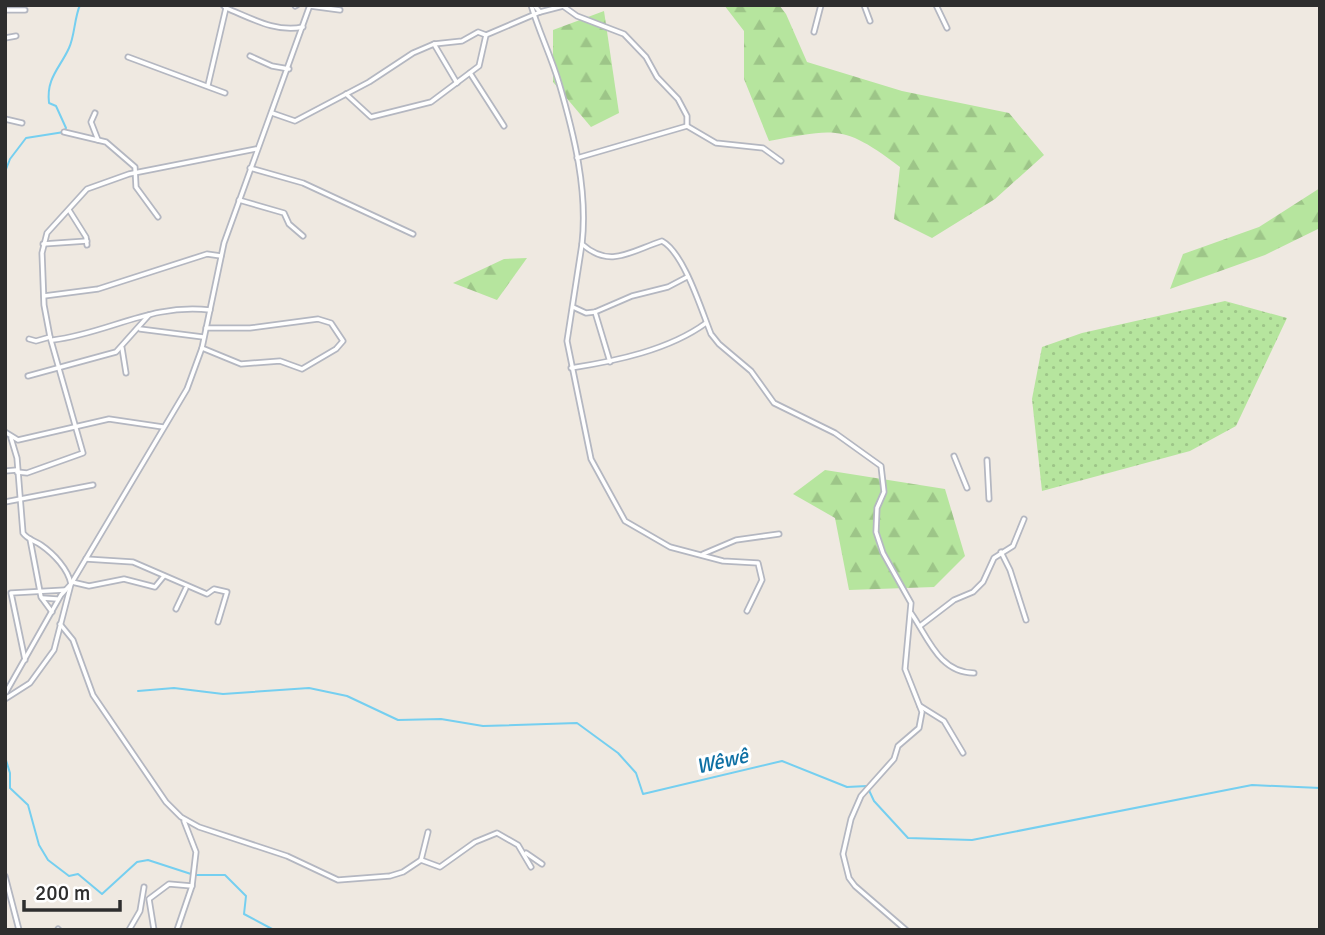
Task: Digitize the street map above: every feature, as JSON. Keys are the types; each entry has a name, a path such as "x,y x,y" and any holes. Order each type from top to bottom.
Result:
{"street":[{"path":"5,10 13,5"},
{"path":"5,697 30,683 54,650 72,583 187,389 202,348 221,256 256,149 289,69 310,5 340,10"},
{"path":"533,5 540,12"},
{"path":"533,5 559,81 577,158 585,219 567,341 591,459 625,521 670,547 723,561 752,561 760,566 762,580 747,611"},
{"path":"814,32 821,5"},
{"path":"864,5 870,21"},
{"path":"936,5 947,28"},
{"path":"272,113 295,121 346,94 412,53 434,44 462,41 478,32 486,35 534,13 565,6 577,16 624,33 646,57 657,78 678,99 687,116 687,126"},
{"path":"208,85 224,7 274,27 290,30 303,27"},
{"path":"5,10 25,10"},
{"path":"346,94 371,117 431,102 479,66 486,35"},
{"path":"5,38 16,36"},
{"path":"434,44 457,83"},
{"path":"128,57 225,93"},
{"path":"250,57 272,66 289,69"},
{"path":"470,73 504,126"},
{"path":"95,113 91,122 98,139"},
{"path":"5,119 22,122"},
{"path":"577,158 687,126 716,143 764,148 781,161"},
{"path":"64,132 98,139 132,165 131,174 136,187 158,217"},
{"path":"5,471 27,473 82,455 51,338 44,296 43,244 47,233 87,189 131,174 256,149"},
{"path":"250,168 303,183 413,234"},
{"path":"239,200 284,213 289,224 303,236"},
{"path":"43,244 87,243 69,210"},
{"path":"582,244 596,257 616,257 662,241 679,256 706,323 719,345 751,371 774,403 835,433 881,466"},
{"path":"44,296 98,289 207,254 221,256"},
{"path":"573,307 586,313 595,312 632,296 668,287 687,277"},
{"path":"29,339 36,341 51,338 183,307 210,310"},
{"path":"595,312 610,362"},
{"path":"28,376 116,352 140,329 150,313"},
{"path":"202,348 241,364 280,362 302,369 336,349 343,341 331,323 318,319 250,328 206,328"},
{"path":"571,368 632,358 648,348 693,333 706,323"},
{"path":"140,329 204,337"},
{"path":"121,346 126,373"},
{"path":"11,438 18,440 109,419 163,427"},
{"path":"5,432 11,438 18,458 23,533 60,562 72,583"},
{"path":"954,456 967,488"},
{"path":"885,458 881,466 884,492 877,508 876,532 883,553 909,597 911,613 905,669 920,706 919,727 898,746 894,759 861,796 851,819 843,854 849,878 855,886 906,930"},
{"path":"987,460 989,499"},
{"path":"5,502 93,485"},
{"path":"920,626 954,600 973,592 983,582 994,558 1013,546 1024,519"},
{"path":"703,554 736,540 779,534"},
{"path":"30,539 41,597 52,612"},
{"path":"1001,552 1010,570 1026,620"},
{"path":"86,559 133,562 186,588 207,594 214,589 226,592 218,622"},
{"path":"72,583 89,586 124,579 155,587 164,576"},
{"path":"5,697 58,601 72,583"},
{"path":"176,609 186,588"},
{"path":"25,660 11,593 40,589 65,590"},
{"path":"41,597 57,598 58,601"},
{"path":"911,613 930,647 945,663 964,673 974,673"},
{"path":"60,624 73,640 93,695 166,802 184,819 199,827 287,856 338,880 390,876 421,860 440,867 475,842 497,833 510,838 542,864"},
{"path":"920,706 944,721 962,753"},
{"path":"177,930 192,886 197,852 184,819"},
{"path":"421,860 428,832"},
{"path":"524,852 531,867"},
{"path":"5,876 19,930"},
{"path":"154,930 149,899 169,884 192,886"},
{"path":"129,930 140,911 144,887"}],"green space":[{"path":"724,5 779,5 786,14 807,62 902,91 1009,113 1044,155 995,199 932,238 894,219 900,167 865,143 838,133 810,134 769,141 744,79 744,31"},
{"path":"604,11 619,113 591,127 553,82 553,30"},
{"path":"1320,188 1320,228 1265,255 1170,289 1183,254 1259,227"},
{"path":"527,258 497,300 453,283 504,259"},
{"path":"1225,301 1287,318 1236,426 1190,451 1042,491 1032,399 1042,347 1082,333"},
{"path":"825,470 945,489 965,556 934,587 849,590 835,518 793,494"}],"waterway":[{"path":"5,172 10,159 26,138 64,132 66,128 56,106 49,103 49,94 52,80 71,43 80,5"},
{"name":"Wêwê","path":"138,691 174,688 223,694 309,688 347,696 398,720 441,719 483,726 577,723 618,753 636,773 643,794 782,761 847,787 867,786 874,801 908,838 972,840 1252,785 1320,788"},
{"path":"5,757 10,773 10,788 28,805 39,845 48,860 69,876 78,874 102,894 137,862 148,860 191,874"},
{"path":"196,875 225,875 246,896 244,914 274,930"}]}
